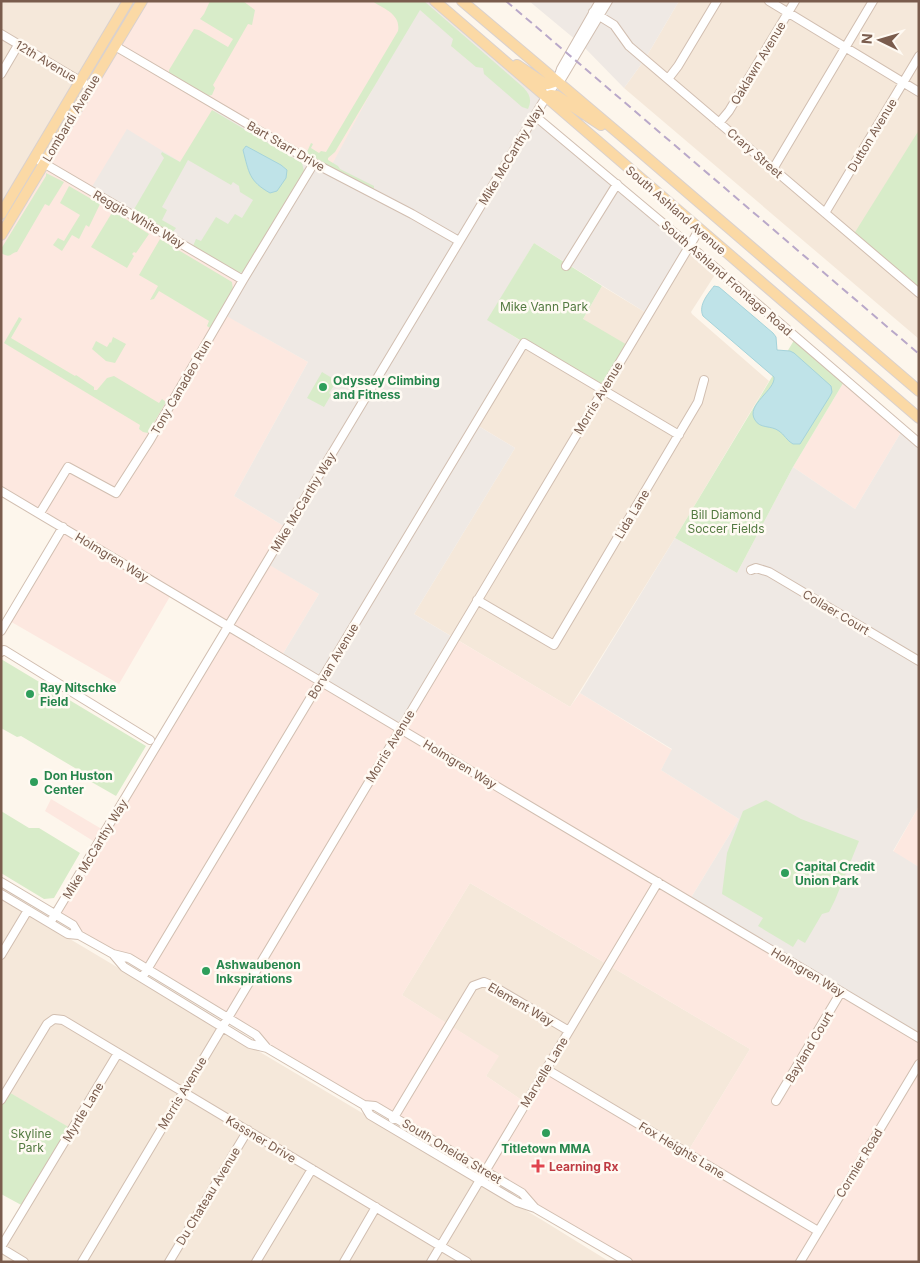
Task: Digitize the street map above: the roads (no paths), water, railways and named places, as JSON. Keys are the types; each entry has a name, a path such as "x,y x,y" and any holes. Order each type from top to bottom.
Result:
{"main road":[{"name":"Lombardi Avenue","path":"1,235 44,164 128,1"},
{"name":"Lombardi Avenue","path":"1,214 35,158 85,84 115,46 142,1"},
{"name":"South Ashland Avenue","path":"435,1 698,230 919,418"},
{"name":"South Ashland Avenue","path":"462,1 919,391"},
{"path":"114,26 115,30 111,42 115,46"},
{"path":"480,41 545,84 557,81"},
{"path":"546,97 551,95 557,96 630,143"}],"street":[{"path":"597,14 600,1"},
{"path":"597,14 608,1"},
{"path":"668,79 678,66 717,1"},
{"path":"769,1 919,92"},
{"name":"Oaklawn Avenue","path":"719,123 729,111 795,1"},
{"path":"773,169 873,1"},
{"name":"Mike McCarthy Way","path":"50,923 534,116 557,81 562,78 597,14"},
{"name":"Crary Street","path":"597,14 614,25 630,46 919,293"},
{"name":"12th Avenue","path":"1,34 85,84"},
{"path":"1,74 18,45"},
{"name":"Bart Starr Drive","path":"115,46 314,163 412,214 459,241"},
{"name":"Dutton Avenue","path":"825,213 919,56"},
{"name":"South Ashland Frontage Road","path":"534,116 617,184 919,443"},
{"name":"Reggie White Way","path":"35,158 243,280"},
{"name":"Tony Canadeo Run","path":"40,513 68,467 116,493 150,440 314,163"},
{"path":"566,266 617,184"},
{"name":"Morris Avenue","path":"82,1262 698,230"},
{"name":"Borvan Avenue","path":"142,978 524,343 602,390"},
{"name":"Lida Lane","path":"477,600 554,645 698,402 704,380"},
{"path":"602,390 679,435"},
{"name":"Holmgren Way","path":"1,490 919,1038"},
{"path":"1,630 62,527"},
{"name":"Collaer Court","path":"751,570 756,568 769,572 919,661"},
{"path":"1,652 4,650 150,740"},
{"name":"South Oneida Street","path":"1,882 73,925 79,935"},
{"name":"Marvelle Lane","path":"431,1262 658,882"},
{"name":"South Oneida Street","path":"1,894 68,934 79,935 113,954 129,958 256,1035 267,1048"},
{"path":"1,955 28,910"},
{"name":"South Oneida Street","path":"113,954 124,967 250,1044 267,1048 364,1105 375,1106 522,1192 535,1208"},
{"name":"Element Way","path":"394,1117 473,986 484,982 569,1032"},
{"name":"Bayland Court","path":"776,1101 841,992"},
{"name":"Kassner Drive","path":"1,1100 48,1024 54,1019 63,1020 467,1262"},
{"name":"Myrtle Lane","path":"1,1248 118,1053"},
{"name":"Cormier Road","path":"800,1262 919,1064"},
{"name":"Fox Heights Lane","path":"546,1069 818,1231"},
{"name":"South Oneida Street","path":"364,1105 370,1115 517,1202 535,1208 628,1262"},
{"path":"389,1126 394,1117"},
{"name":"Du Chateau Avenue","path":"169,1262 248,1130"},
{"path":"256,1262 312,1169"},
{"path":"344,1262 376,1207"},
{"path":"1,1248 24,1262"}],"water":[{"path":"246,146 287,170 286,178 277,191 270,193 263,189 251,176 243,150"},
{"path":"714,286 719,287 773,333 776,337 777,350 794,353 831,386 832,392 830,396 800,444 793,444 779,431 760,425 755,420 754,409 770,387 774,377 703,316 703,304"}],"railway":[{"path":"506,1 919,354"}],"place":[{"name":"Odyssey Climbing and Fitness","path":"323,387"},
{"name":"Ray Nitschke Field","path":"30,694"},
{"name":"Don Huston Center","path":"34,782"},
{"name":"Capital Credit Union Park","path":"785,873"},
{"name":"Ashwaubenon Inkspirations","path":"206,971"},
{"name":"Titletown MMA","path":"546,1133"},
{"name":"Learning Rx","path":"538,1166"}],"park label":[{"name":"Mike Vann Park","path":"544,306"},
{"name":"Bill Diamond Soccer Fields","path":"726,521"},
{"name":"Skyline Park","path":"31,1140"}]}
